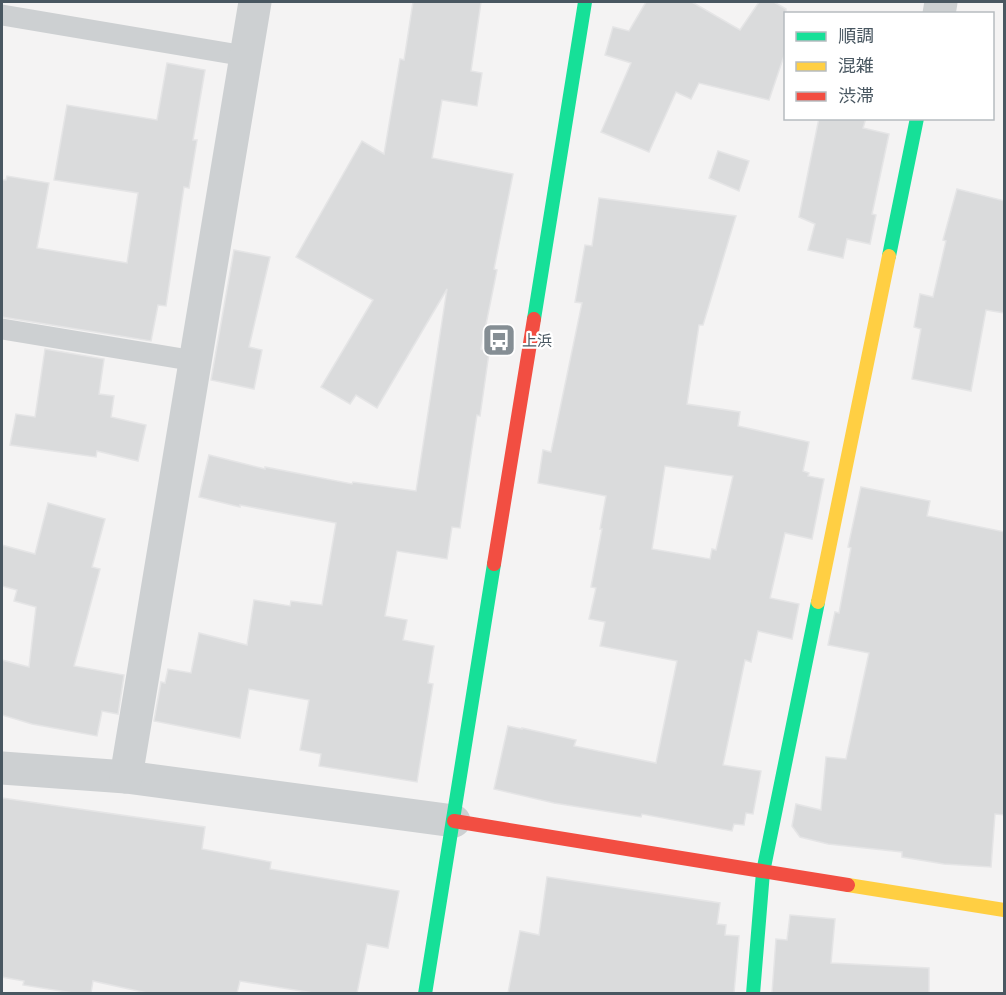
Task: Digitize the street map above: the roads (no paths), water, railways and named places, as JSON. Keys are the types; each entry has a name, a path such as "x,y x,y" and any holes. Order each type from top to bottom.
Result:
{"street":[{"path":"126,777 255,2"},
{"path":"425,993 585,2"},
{"path":"753,993 763,872 917,120"},
{"path":"2,768 126,777 454,821 1005,910"}],"lane":[{"path":"2,15 245,56"},
{"path":"2,329 195,361"}],"place":[{"name":"上浜","path":"499,340"}]}
